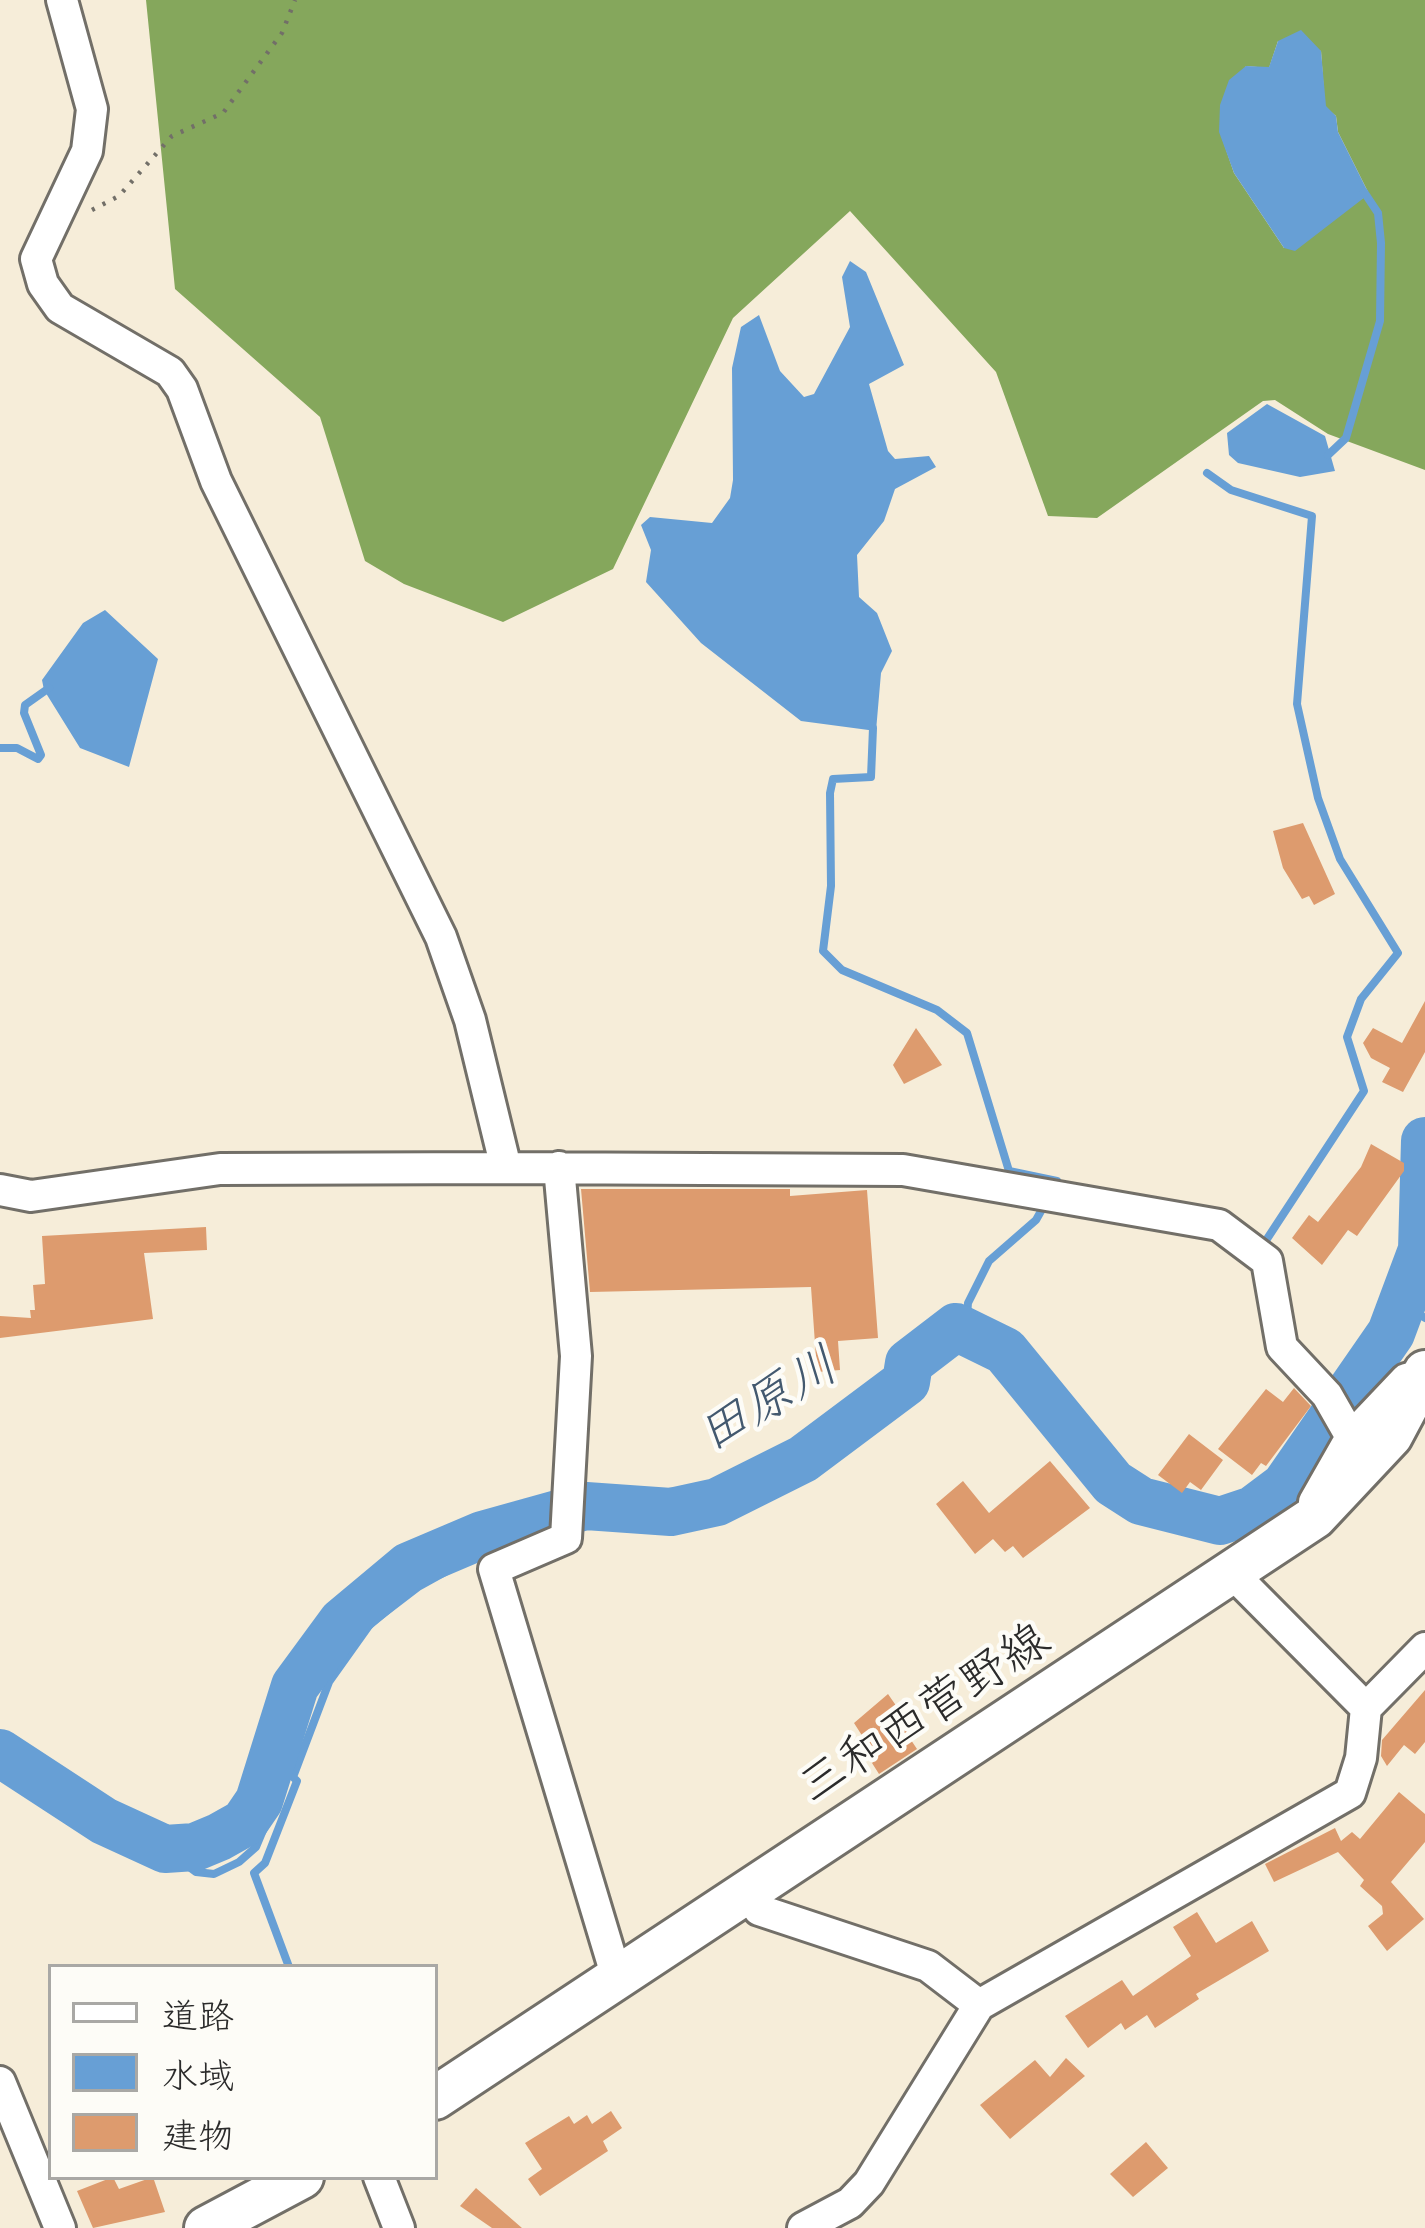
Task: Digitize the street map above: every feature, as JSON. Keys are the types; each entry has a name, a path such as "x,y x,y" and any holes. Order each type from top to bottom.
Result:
{"main road":[{"name":"三和西菅野線","path":"438,2096 1315,1517 1391,1436 1424,1373"},
{"path":"206,2228 296,2180"}],"street":[{"path":"62,0 92,110 87,151 36,259 43,284 60,308 170,372 182,389 216,482 440,938 470,1020 506,1168"},
{"path":"559,1167 576,1356 566,1538 494,1569 617,1978"},
{"path":"0,1190 31,1196 220,1168 903,1170 963,1177 1220,1225 1267,1261 1282,1347 1327,1395 1348,1431"},
{"path":"1315,1517 1314,1498 1348,1431 1406,1378 1424,1373"},
{"path":"1232,1574 1366,1708"},
{"path":"802,2228 850,2203 868,2183 980,2005 1350,1792 1361,1758 1366,1708 1425,1648"},
{"path":"749,1893 759,1910 928,1966 980,2005"},
{"path":"0,2081 60,2228"},
{"path":"380,2180 399,2228"}],"path":[{"path":"44,235 119,196 172,136 223,113 282,33 295,0"}],"green space":[{"path":"146,0 1425,0 1425,470 1328,434 1275,400 1263,401 1097,518 1048,516 996,372 850,211 733,318 613,569 503,622 404,584 365,561 320,417 175,289","holes":["1278,41 1321,51 1325,107 1336,116 1338,132 1369,194 1284,248 1234,173 1220,132 1246,66 1269,68"]}],"water":[{"path":"1301,30 1321,51 1326,106 1336,116 1338,132 1369,194 1295,251 1284,248 1234,173 1219,132 1220,105 1229,80 1246,66 1269,67 1278,41"},
{"path":"850,261 866,272 904,365 869,384 888,451 895,459 929,456 936,467 895,489 884,521 857,555 859,597 877,613 892,651 881,673 876,731 801,721 701,643 646,582 651,550 641,525 650,517 712,523 730,498 733,480 732,368 741,327 759,315 780,371 804,397 814,394 850,327 842,277"},
{"path":"1267,404 1325,436 1335,471 1300,477 1238,463 1229,455 1227,433"},
{"path":"105,610 158,659 129,767 80,748 42,680 83,623"}],"building":[{"path":"1303,823 1335,894 1314,905 1309,896 1302,899 1283,868 1273,831"},
{"path":"1425,1001 1425,1052 1403,1092 1382,1082 1390,1068 1371,1058 1363,1043 1373,1028 1402,1043"},
{"path":"916,1028 942,1065 904,1084 893,1065"},
{"path":"1371,1144 1404,1163 1404,1171 1357,1236 1348,1230 1322,1265 1292,1238 1309,1215 1318,1222 1361,1167"},
{"path":"581,1189 790,1189 790,1196 867,1190 878,1338 838,1341 840,1370 817,1372 811,1287 590,1292"},
{"path":"206,1227 207,1250 144,1253 153,1319 0,1338 0,1316 31,1318 30,1310 35,1310 33,1285 45,1284 42,1236"},
{"path":"1294,1388 1311,1406 1266,1466 1261,1463 1252,1475 1218,1449 1266,1389 1283,1402"},
{"path":"1189,1434 1223,1460 1201,1490 1190,1482 1182,1493 1158,1475"},
{"path":"1050,1461 1090,1508 1023,1558 1013,1546 1005,1552 993,1539 975,1554 936,1504 963,1481 989,1513"},
{"path":"1425,1690 1425,1742 1415,1754 1404,1745 1387,1766 1381,1756 1382,1740"},
{"path":"888,1694 915,1733 909,1737 917,1749 879,1774 872,1763 877,1759 854,1723"},
{"path":"1399,1792 1425,1814 1425,1842 1391,1882 1424,1919 1387,1951 1368,1926 1383,1914 1382,1906 1360,1886 1364,1880 1338,1852 1274,1882 1265,1864 1335,1828 1341,1841 1352,1832 1360,1839"},
{"path":"1197,1912 1216,1943 1252,1921 1269,1951 1196,1994 1199,1999 1155,2028 1147,2015 1125,2030 1121,2023 1088,2048 1065,2016 1122,1980 1133,1996 1191,1956 1173,1927"},
{"path":"1066,2058 1085,2076 1010,2139 980,2105 1035,2060 1050,2077"},
{"path":"611,2111 622,2128 603,2141 608,2151 540,2196 528,2179 542,2169 525,2143 569,2116 574,2124 587,2115 592,2124"},
{"path":"1146,2142 1168,2168 1133,2197 1110,2174"},
{"path":"105,2180 114,2180 119,2189 154,2180 165,2212 93,2228 77,2191"},
{"path":"476,2188 522,2228 492,2228 460,2206"}],"waterway":[{"path":"1328,455 1346,438 1380,321 1378,213 1364,192"},
{"path":"1207,473 1231,490 1312,516 1297,704 1318,798 1340,859 1398,953 1361,999 1347,1037 1364,1091 1263,1245"},
{"path":"0,748 17,748 38,759 41,755 25,705 49,688"},
{"path":"873,728 871,777 833,779 831,886 823,951 842,970 937,1010 967,1033 1009,1171 1057,1181 1055,1185"},
{"name":"田原川","path":"0,1753 104,1821 165,1849 195,1847 219,1837 244,1823 259,1801 295,1686 342,1622 409,1566 482,1535 586,1506 671,1512 717,1502 803,1459 906,1382 909,1363 956,1327 1005,1351 1113,1483 1141,1501 1220,1521 1253,1510 1285,1486 1391,1333 1422,1250 1425,1141"},
{"path":"966,1328 968,1303 989,1261 1036,1220 1045,1204"},
{"path":"1404,1304 1425,1318"},
{"path":"1318,1406 1323,1432"},
{"path":"577,1522 671,1512"},
{"path":"288,1964 254,1873 265,1863 329,1682 371,1623 418,1587 537,1521 562,1523"},
{"path":"165,1849 196,1872 214,1874 239,1862 256,1847 264,1828 265,1783"}]}
